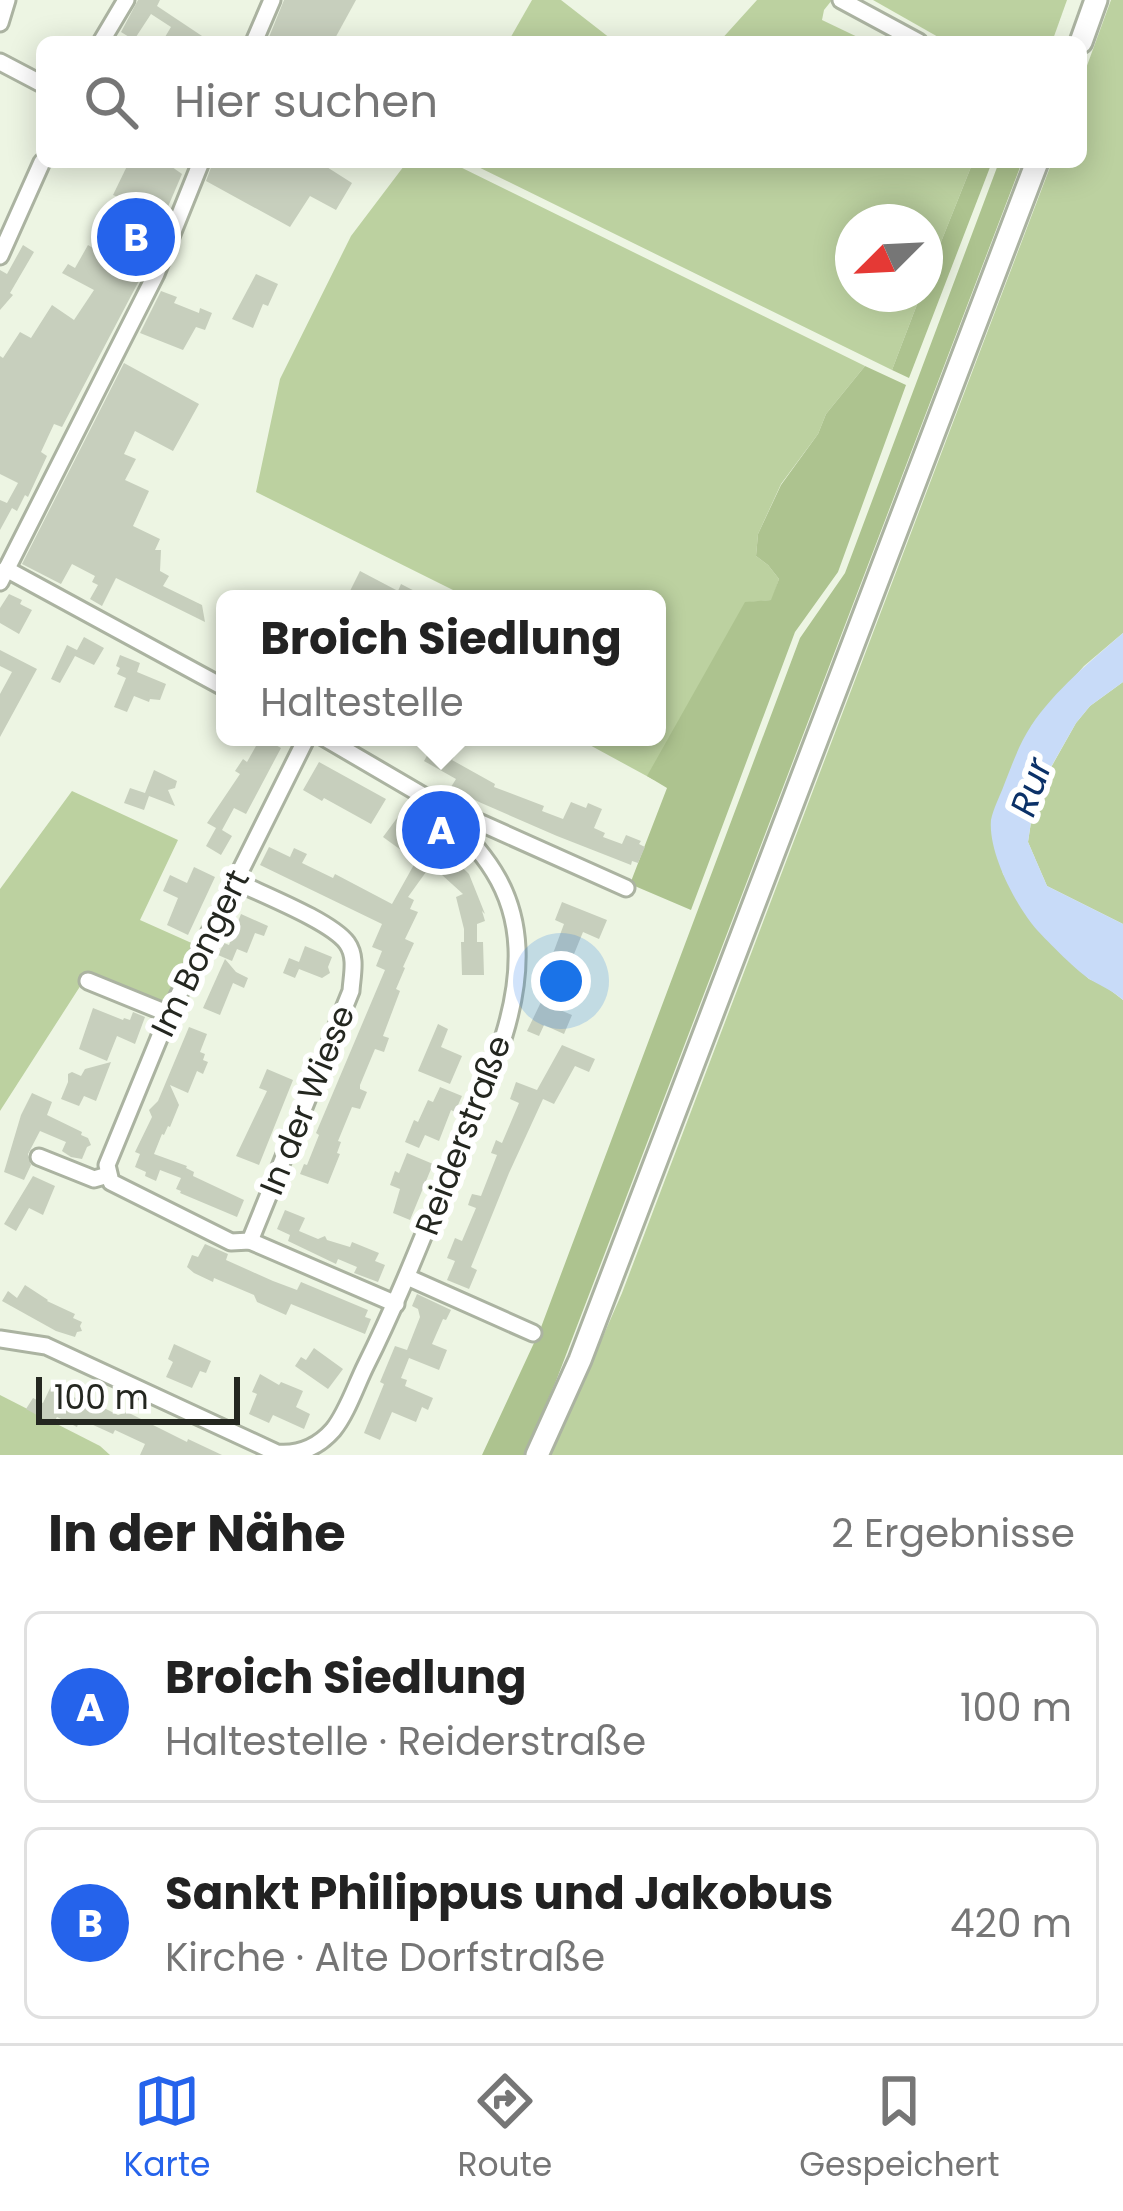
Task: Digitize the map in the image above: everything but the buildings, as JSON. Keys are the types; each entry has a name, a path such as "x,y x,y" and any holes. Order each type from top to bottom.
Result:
{"main road":[{"path":"1083,36 1096,0"},
{"path":"537,1455 580,1360 1035,168"}],"street":[{"path":"0,23 8,0"},
{"path":"105,36 126,0"},
{"path":"257,36 272,0"},
{"path":"841,0 908,36"},
{"path":"0,62 36,81"},
{"path":"0,256 39,168"},
{"path":"199,168 156,274 3,576 216,683"},
{"name":"Im Bongert","path":"108,1175 107,1165 169,1014 302,746"},
{"path":"338,746 434,802 626,888"},
{"name":"Reiderstraße","path":"294,1454 312,1448 335,1428 396,1304 502,1039 517,986 512,907 488,858 434,802"},
{"name":"In der Wiese","path":"235,881 327,926 346,943 354,960 351,991 250,1241"},
{"path":"88,981 169,1014"},
{"path":"39,1157 94,1179 108,1175 111,1182 231,1242 250,1241 396,1304"},
{"path":"407,1277 533,1333"},
{"path":"0,1339 46,1346 277,1453 294,1454"}],"green space":[{"path":"532,0 561,0 607,36 511,36"},
{"path":"757,0 832,0 822,20 855,36 724,36"},
{"path":"873,0 1067,0 1054,36 936,36"},
{"path":"1111,0 1123,0 1123,633 1084,666 1032,725 1000,860 1003,874 1058,950 1089,979 1123,1000 1123,1455 551,1455 622,1293 1050,168 1087,168 1087,66"},
{"path":"402,168 462,168 865,366 826,414 818,434 781,484 758,534 756,556 779,579 772,600 750,602 654,780 592,746 666,746 666,590 453,590 256,492 280,379 351,236"},
{"path":"480,168 971,168 943,237 943,204 835,204 835,312 914,312 892,370"},
{"path":"971,168 990,168 943,290 943,237"},
{"path":"997,168 1020,168 556,1381 524,1455 482,1455 540,1330 800,638 845,573"},
{"path":"914,312 934,312 909,378 892,370"},
{"path":"865,366 906,385 838,572 795,632 691,910 630,884 667,788 647,776 745,602 771,600 779,579 756,556 758,534 781,485 818,434 826,414"},
{"path":"1123,682 1123,924 1047,886 1028,842 1035,796 1076,723 1090,706"},
{"path":"72,791 178,840 140,920 196,945 162,1006 88,974 0,1111 0,889"},
{"path":"0,1395 100,1446 110,1455 0,1455"}],"water":[{"name":"Rur","path":"1123,633 1123,682 1090,706 1076,723 1035,795 1028,842 1047,886 1123,924 1123,1000 1079,971 1029,920 999,863 991,820 1031,726 1062,688"}],"place":[{"name":"Sankt Philippus und Jakobus","path":"136,237"},
{"name":"Broich Siedlung","path":"441,830"}]}
